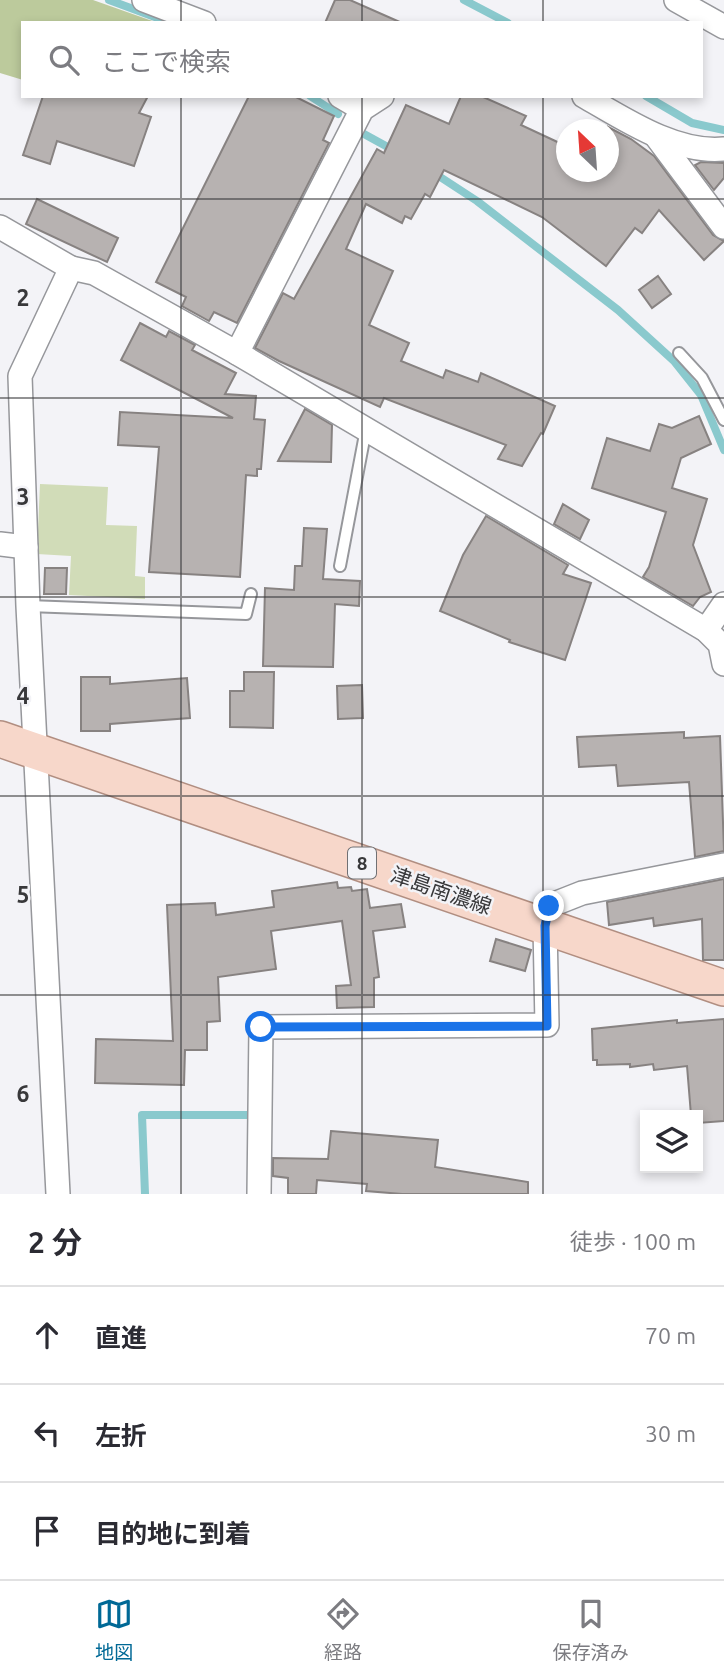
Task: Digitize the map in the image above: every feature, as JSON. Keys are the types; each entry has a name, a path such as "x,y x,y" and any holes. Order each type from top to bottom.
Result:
{"main road":[{"name":"津島南濃線","path":"0,739 724,988"}],"street":[{"path":"145,0 199,21"},
{"path":"676,0 724,27"},
{"path":"343,98 362,109"},
{"path":"237,353 362,109 379,98"},
{"path":"588,98 656,136 711,151 724,149"},
{"path":"656,136 724,226"},
{"path":"0,227 71,268 94,273 237,353 706,630 720,644 724,664"},
{"path":"58,1194 28,606 20,376 71,268"},
{"path":"0,544 26,547"},
{"path":"706,630 724,604"},
{"path":"259,1194 261,1027 547,1026 545,926 549,906 582,892 724,864"}],"lane":[{"path":"679,353 702,378 724,419"},
{"path":"340,566 366,429"},
{"path":"28,606 246,614 251,594"}],"green space":[{"path":"0,0 93,0 152,21 21,21 21,79 0,73"},
{"path":"40,484 108,487 106,525 137,526 135,576 145,577 145,599 69,595 71,556 37,554"}],"building":[{"path":"335,0 350,0 397,21 326,21"},
{"path":"42,98 147,98 139,113 151,117 134,166 57,141 50,164 23,155"},
{"path":"248,98 298,98 334,116 323,140 329,143 237,323 214,312 209,321 182,306 186,297 156,282"},
{"path":"460,98 486,98 526,116 521,125 556,141 556,182 619,182 619,133 654,156 713,235 724,241 704,260 659,210 642,233 635,228 606,266 542,217 444,170 430,197 425,194 411,219 405,216 402,223 366,204 346,249 393,271 369,325 409,343 401,361 443,378 446,370 478,382 481,373 555,406 543,434 541,433 522,466 498,459 506,445 384,398 380,407 255,348 283,293 294,299 377,149 384,153 406,105 449,124"},
{"path":"701,162 724,163 724,178 714,190 695,165"},
{"path":"37,199 118,238 107,262 26,224"},
{"path":"658,276 671,294 652,308 639,290"},
{"path":"140,323 166,337 169,331 195,345 192,350 236,373 225,394 256,396 254,419 265,420 261,469 257,469 257,476 246,475 240,577 149,572 159,447 118,445 120,412 233,418 121,360"},
{"path":"305,409 332,425 331,462 278,461"},
{"path":"699,416 711,444 681,458 672,488 707,499 693,545 711,592 700,597 693,606 643,577 649,567 666,512 592,488 607,438 650,451 659,424 672,428"},
{"path":"563,504 589,520 580,539 554,524"},
{"path":"486,516 568,565 563,574 591,583 565,660 509,642 510,640 440,611 463,555"},
{"path":"304,528 327,529 323,579 360,581 359,606 335,604 333,667 263,666 265,588 294,590 295,566 302,566"},
{"path":"45,568 67,568 66,594 44,594"},
{"path":"244,672 274,672 273,728 230,727 230,691 244,691"},
{"path":"81,677 110,677 110,684 187,678 190,718 110,724 110,731 81,731"},
{"path":"362,685 363,718 338,719 337,686"},
{"path":"684,732 684,738 720,736 724,851 695,857 689,782 618,786 616,765 579,767 577,737"},
{"path":"724,879 724,960 703,960 702,919 654,926 653,918 609,925 607,902"},
{"path":"337,882 338,888 351,887 352,891 367,889 370,908 401,904 405,927 373,931 379,977 374,978 374,1007 337,1008 336,986 351,985 342,921 271,931 276,969 218,977 220,1021 207,1022 207,1050 185,1050 184,1085 95,1083 96,1039 173,1041 167,905 215,903 216,915 274,907 272,891"},
{"path":"496,939 531,950 525,971 490,961"},
{"path":"724,1019 724,1121 703,1123 703,1110 691,1110 687,1066 654,1070 653,1064 630,1067 630,1064 597,1065 597,1060 593,1060 592,1029 677,1020 677,1023"},
{"path":"331,1131 438,1140 435,1167 528,1182 528,1194 402,1194 366,1191 367,1184 317,1180 316,1194 288,1194 288,1178 273,1176 273,1158 328,1159"}],"waterway":[{"path":"109,0 166,21"},
{"path":"464,0 504,21"},
{"path":"313,98 338,114"},
{"path":"649,98 692,123 724,130"},
{"path":"364,134 395,151"},
{"path":"431,171 477,201 618,310 674,361 701,395 724,450"},
{"path":"145,1194 142,1115 248,1115"}],"route":[{"path":"261,1027 547,1026 545,926 549,906"}]}
